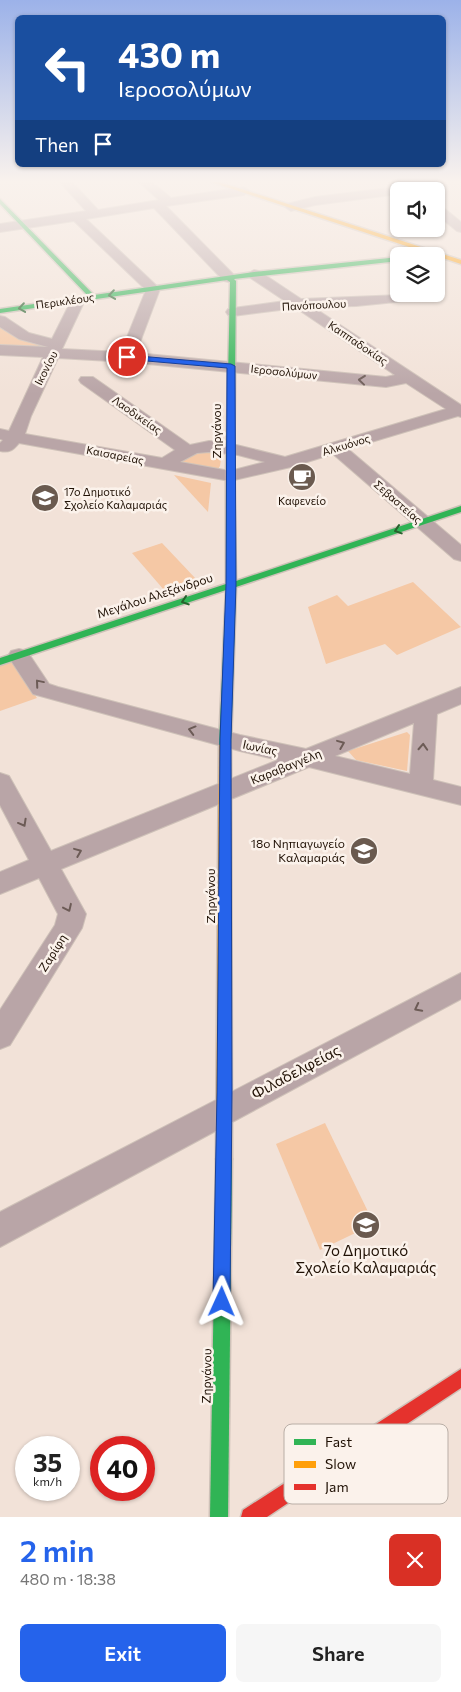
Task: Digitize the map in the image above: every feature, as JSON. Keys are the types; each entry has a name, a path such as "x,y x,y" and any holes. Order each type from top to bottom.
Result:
{"street":[{"path":"45,253 85,299"},
{"path":"114,253 152,289 127,357"},
{"path":"207,253 229,278"},
{"path":"445,257 461,262"},
{"name":"Περικλέους","path":"0,311 254,274 390,260"},
{"name":"Καππαδοκίας","path":"254,274 460,411"},
{"name":"Ζηργάνου","path":"219,1517 224,1110 225,739 231,585 230,447 233,281 229,278"},
{"name":"Ικονίου","path":"8,435 26,408 55,350 85,299"},
{"name":"Πανόπουλου","path":"233,312 300,304 390,299"},
{"path":"0,320 24,336 55,350"},
{"path":"0,350 55,350"},
{"name":"Ιεροσολύμων","path":"55,350 386,382 410,377"},
{"name":"Λαοδικείας","path":"87,380 186,450"},
{"name":"Αλκυόνος","path":"230,476 285,463 460,411"},
{"path":"0,450 9,445 8,435"},
{"name":"Καισαρείας","path":"8,435 230,476"},
{"path":"165,464 186,450 211,446 230,447 285,463"},
{"name":"Σεβαστείας","path":"336,448 461,555"},
{"name":"Μεγάλου Αλεξάνδρου","path":"10,659 461,509"},
{"name":"Ιωνίας","path":"10,659 41,688 47,691 225,739 461,796"},
{"name":"Καραβαγγέλη","path":"0,883 461,695"},
{"path":"421,785 426,709"},
{"path":"0,782 46,865"},
{"name":"Ζαρίφη","path":"0,1036 68,928 72,918 72,914 46,865"},
{"name":"Φιλαδελφείας","path":"0,1230 461,986"},
{"path":"391,1424 461,1378"},
{"path":"250,1517 284,1495"}],"shaded area":[{"path":"0,319 52,347 49,352 0,348"},
{"path":"222,451 218,469 210,470 178,463 191,452"},
{"path":"174,475 211,483 208,512"},
{"path":"162,543 196,579 164,590 132,553"},
{"path":"413,582 461,627 397,655 385,644 326,664 308,607 337,595 348,606"},
{"path":"12,662 37,698 0,711 0,666"},
{"path":"407,732 410,735 407,771 356,760 348,751"},
{"path":"325,1123 374,1224 320,1250 276,1144"}],"traffic: fast":[{"path":"50,253 93,298"},
{"path":"0,311 254,274 390,260"},
{"path":"225,745 231,585 230,476 233,281 229,278"},
{"path":"0,662 461,509"},
{"path":"219,1517 224,1159"}],"traffic: slow":[{"path":"433,253 461,262"},
{"path":"224,1159 225,745"}],"traffic: jam":[{"path":"391,1424 461,1378"},
{"path":"250,1517 284,1495"}],"place":[{"name":"Καφενείο","path":"302,477"},
{"name":"17ο Δημοτικό Σχολείο Καλαμαριάς","path":"45,498"},
{"name":"18ο Νηπιαγωγείο Καλαμαριάς","path":"364,851"},
{"name":"7o Δημοτικό Σχολείο Καλαμαριάς","path":"366,1225"}],"route":[{"path":"127,357 231,366 231,585 225,739 225,1093 222,1302"}]}
